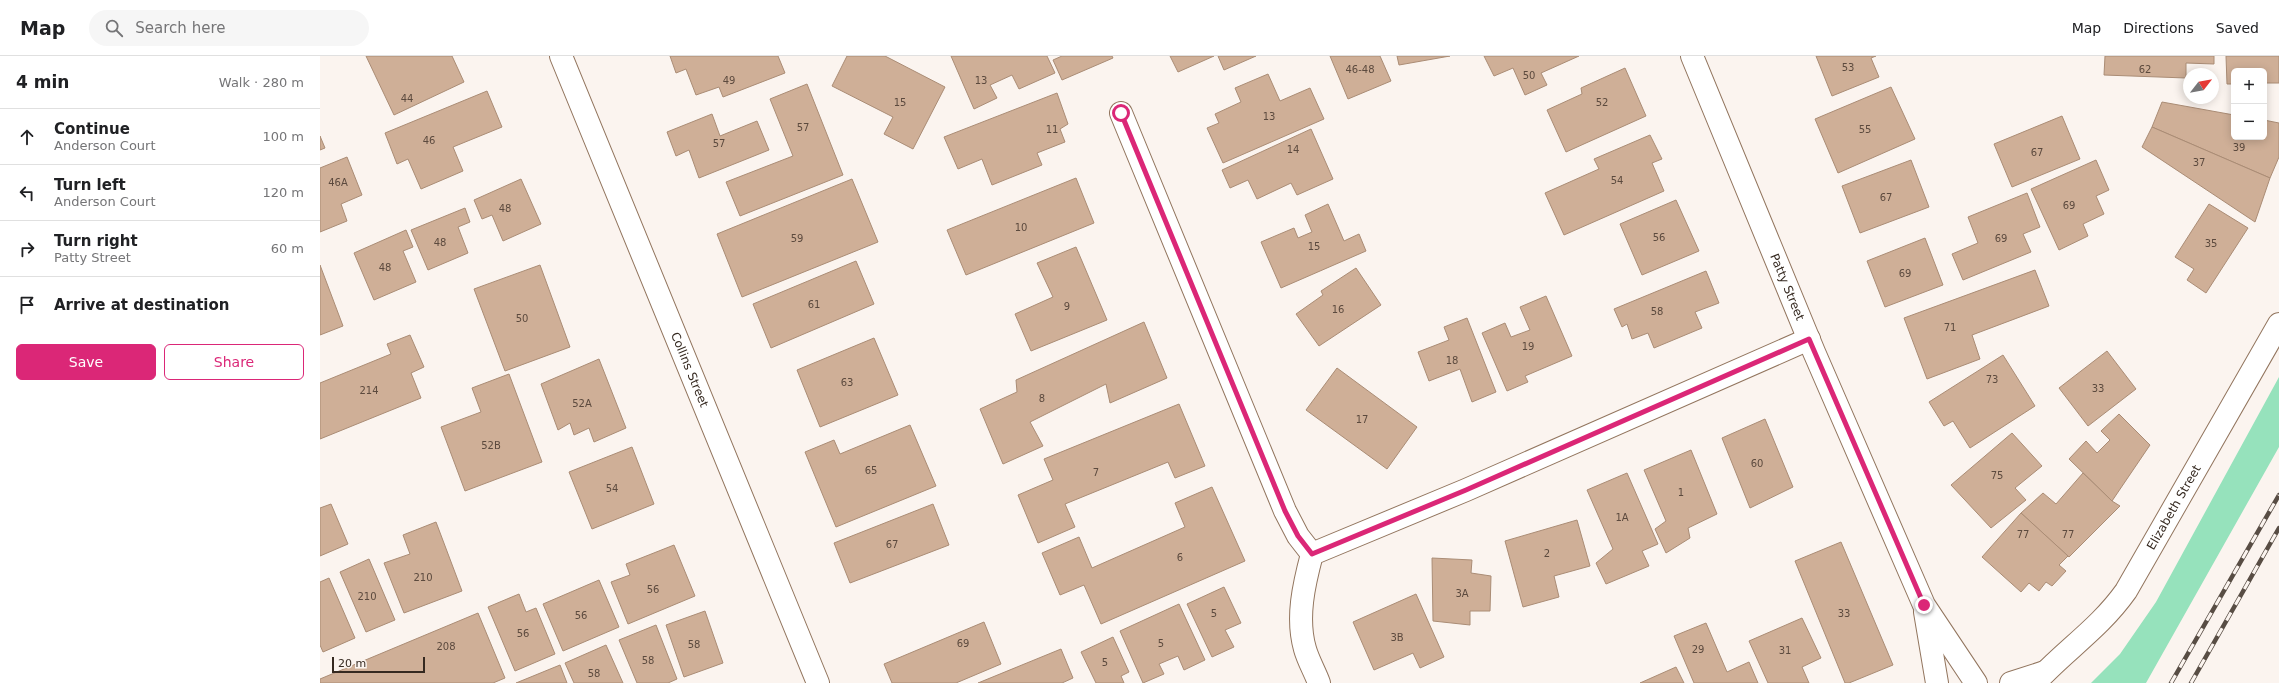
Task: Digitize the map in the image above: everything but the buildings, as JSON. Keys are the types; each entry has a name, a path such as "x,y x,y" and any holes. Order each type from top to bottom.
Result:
{"street":[{"name":"Collins Street","path":"561,56 818,683"},
{"name":"Patty Street","path":"1692,56 1809,339 1924,605 1976,683"},
{"path":"1121,113 1285,511 1298,536 1312,554"},
{"name":"Elizabeth Street","path":"2011,683 2040,677 2088,635 2107,616 2126,591 2279,324"},
{"path":"1312,554 1466,490 1809,339"},
{"path":"1312,554 1303,589 1303,639 1305,650 1319,683"},
{"name":"Patty Street","path":"1924,605 1937,683"}],"green space":[{"path":"2279,377 2279,447 2146,683 2091,683 2120,654 2156,602"}],"railway":[{"path":"2171,683 2279,495"},
{"path":"2191,683 2279,528"}],"route":[{"path":"1121,113 1285,511 1298,536 1312,554 1466,490 1809,339 1924,605"}]}
